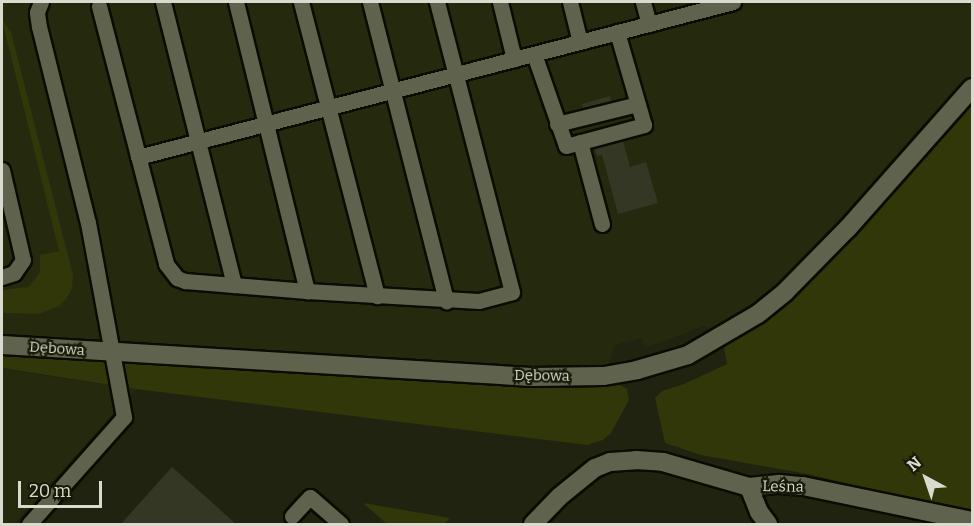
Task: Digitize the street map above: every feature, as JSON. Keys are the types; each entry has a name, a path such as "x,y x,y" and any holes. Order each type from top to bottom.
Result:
{"street":[{"name":"Dębowa","path":"2,345 564,378 628,372 688,355 758,314 785,292 848,228 972,88"},
{"name":"Leśna","path":"532,525 559,497 595,468 610,462 636,460 663,462 749,487 778,484 803,486 972,521"},
{"path":"749,487 759,512 768,525"}],"lane":[{"path":"29,525 124,417 114,352 88,223 39,27 37,12 39,2"},
{"path":"163,2 234,285"},
{"path":"236,2 307,291"},
{"path":"301,2 376,296"},
{"path":"370,2 447,301"},
{"path":"99,6 170,272 185,281 447,301 479,301 512,292 437,2"},
{"path":"500,2 514,59"},
{"path":"570,2 580,42"},
{"path":"643,2 649,24"},
{"path":"138,157 718,4 734,2"},
{"path":"534,54 566,146 644,125 618,32"},
{"path":"557,124 638,104"},
{"path":"580,142 602,224"},
{"path":"2,170 23,260 14,273 2,278"},
{"path":"292,516 310,497 341,525"}],"shaded area":[{"path":"2,2 972,2 972,88 848,228 722,336 704,326 645,348 642,338 615,345 604,376 2,345"},
{"path":"2,20 11,32 73,275 72,289 66,299 59,306 39,314 2,313 2,290 29,287 40,272 40,255 59,251"},
{"path":"972,88 972,514 808,474 701,455 665,443 655,398 662,391 684,384 727,364 722,336 758,314"},
{"path":"2,345 604,376 627,389 629,400 611,433 603,440 587,445 136,389 2,368"},
{"path":"2,369 136,389 14,524 2,524"},
{"path":"363,503 450,518 444,524 387,524"}],"building":[{"path":"610,96 611,101 583,108 582,104"},
{"path":"623,141 630,167 646,162 658,203 618,214 602,155 597,156 595,148"},
{"path":"172,467 206,497 237,525 120,525"}]}
